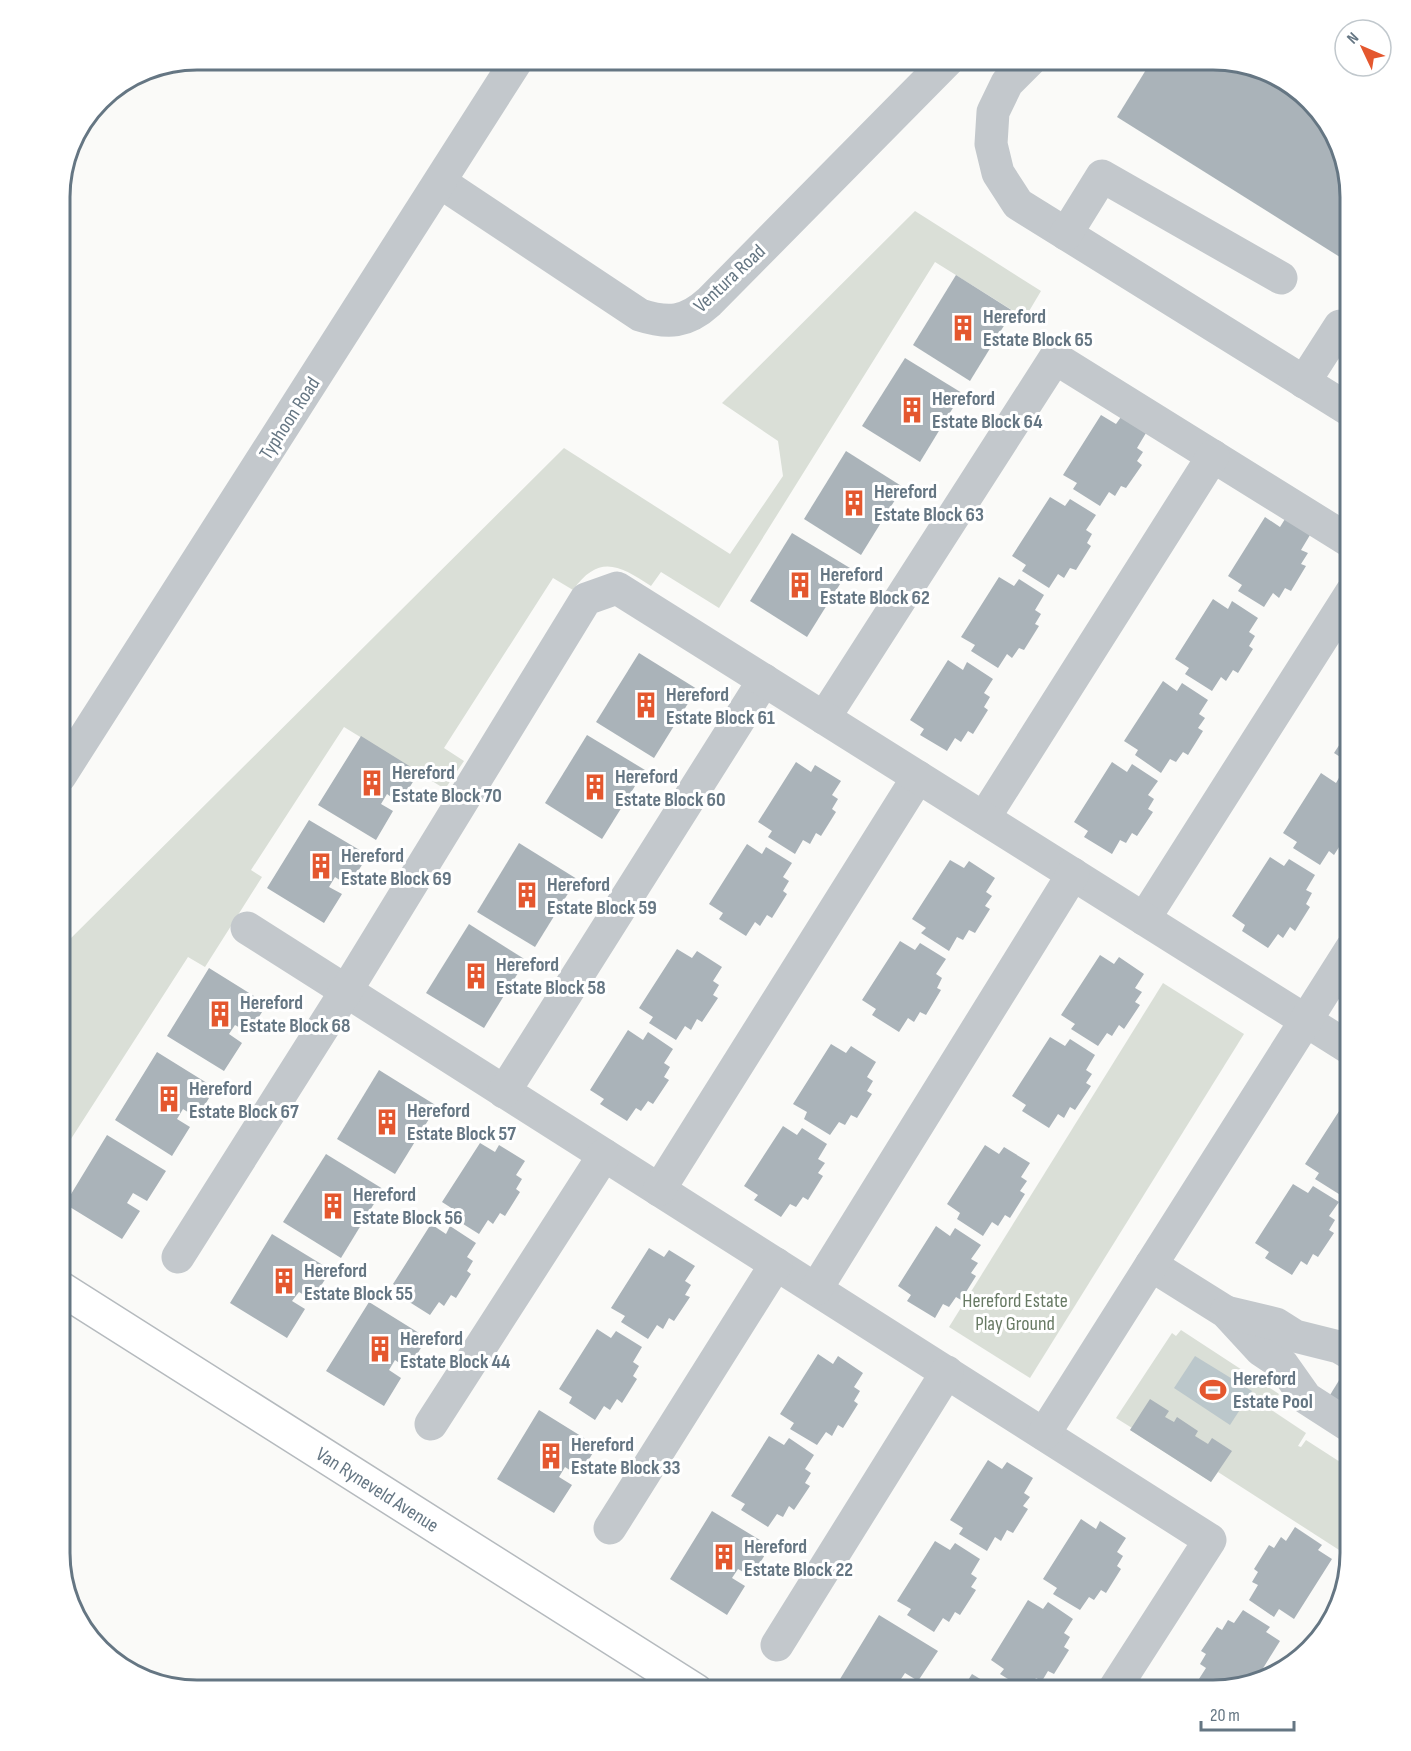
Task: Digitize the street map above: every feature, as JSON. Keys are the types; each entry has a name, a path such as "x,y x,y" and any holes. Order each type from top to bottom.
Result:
{"main road":[{"name":"Van Ryneveld Avenue","path":"71,1295 679,1680"}],"street":[{"name":"Typhoon Road","path":"71,759 510,71"},
{"name":"Ventura Road","path":"440,182 640,315 660,321 687,317 709,302 937,71"},
{"path":"1019,71 1007,83 993,112 991,144 998,173 1018,204 1340,404"},
{"path":"1066,234 1102,176 1281,278"},
{"path":"1305,382 1340,326"},
{"path":"824,718 1055,358 1340,535"},
{"path":"984,818 1213,456"},
{"path":"178,1257 346,991 586,599 617,588 1340,1042"},
{"path":"1144,919 1340,610"},
{"path":"504,1092 764,680"},
{"path":"659,1190 918,777"},
{"path":"816,1289 1073,874"},
{"path":"247,928 1210,1540 1120,1680"},
{"path":"1044,1434 1340,967"},
{"path":"431,1424 604,1155"},
{"path":"610,1528 776,1264"},
{"path":"1151,1265 1226,1312 1261,1350 1282,1364 1306,1398 1340,1419"},
{"path":"1226,1312 1276,1324 1295,1336 1340,1348"},
{"path":"777,1645 947,1372"}],"green space":[{"path":"915,211 1041,291 1025,318 935,262 719,608 661,572 651,586 629,573 610,567 601,567 592,571 573,590 553,578 444,748 464,761 445,789 344,727 251,870 262,877 205,967 188,957 71,1139 71,938 564,448 730,554 783,476 778,441 722,403"},
{"name":"Hereford Estate Play Ground","path":"1163,983 1244,1034 1030,1378 949,1327"},
{"path":"1181,1330 1279,1394 1270,1409 1306,1433 1298,1446 1301,1447 1306,1440 1340,1462 1340,1551 1218,1472 1211,1482 1130,1430 1132,1428 1116,1418 1172,1333 1176,1336"}],"shaded area":[{"name":"Hereford Estate Pool","path":"1195,1356 1252,1391 1230,1425 1174,1388"}],"building":[{"path":"1145,71 1238,73 1262,80 1277,88 1291,97 1314,120 1334,157 1339,181 1340,257 1117,117"},
{"name":"Hereford Estate Block 65","path":"956,275 1013,311 970,381 913,345"},
{"name":"Hereford Estate Block 64","path":"905,358 962,393 920,462 862,426"},
{"path":"1101,415 1116,424 1121,417 1146,433 1137,448 1143,452 1137,461 1142,465 1126,488 1121,486 1115,496 1109,492 1100,506 1073,489 1077,483 1063,475"},
{"name":"Hereford Estate Block 63","path":"846,451 903,487 861,555 804,519"},
{"path":"1050,497 1065,506 1070,499 1096,515 1086,530 1092,534 1087,543 1091,546 1076,570 1070,568 1064,578 1058,574 1049,588 1022,571 1026,565 1012,556"},
{"path":"1265,517 1280,527 1285,519 1310,535 1301,550 1308,553 1301,564 1306,566 1291,591 1285,588 1279,598 1273,593 1264,607 1238,591 1242,585 1228,576"},
{"name":"Hereford Estate Block 62","path":"792,533 850,568 807,637 750,601"},
{"path":"999,577 1014,586 1019,579 1044,595 1035,610 1041,614 1035,624 1039,626 1024,650 1019,648 1012,658 1007,654 998,668 971,651 975,645 961,637"},
{"path":"1213,599 1228,609 1232,601 1258,618 1249,632 1255,636 1249,646 1253,649 1238,673 1233,670 1226,681 1221,677 1212,691 1185,674 1189,668 1175,659"},
{"name":"Hereford Estate Block 61","path":"639,653 697,689 654,758 596,722"},
{"path":"948,660 963,670 967,662 993,679 984,693 990,697 984,707 988,710 973,734 968,731 961,742 955,738 947,751 920,735 924,729 910,720"},
{"path":"1163,681 1177,691 1182,683 1208,700 1199,714 1205,718 1198,728 1203,731 1188,755 1183,752 1176,762 1170,759 1161,773 1135,755 1138,750 1124,741"},
{"name":"Hereford Estate Block 60","path":"587,735 645,770 602,839 545,803"},
{"name":"Hereford Estate Block 70","path":"361,736 419,772 400,803 387,794 381,804 393,811 376,840 318,805"},
{"path":"1340,744 1340,757 1334,753"},
{"path":"796,762 811,772 815,765 841,781 832,795 838,799 832,809 836,812 821,836 816,833 810,844 803,840 795,854 768,837 772,831 758,822"},
{"path":"1112,762 1127,772 1132,764 1158,781 1148,795 1154,799 1148,809 1153,812 1137,836 1132,833 1126,843 1120,840 1112,854 1084,837 1088,831 1074,822"},
{"path":"1321,773 1336,783 1340,776 1340,846 1334,855 1329,851 1320,865 1293,848 1297,842 1283,833"},
{"name":"Hereford Estate Block 69","path":"309,820 368,855 349,886 335,877 329,887 342,894 324,923 267,888"},
{"name":"Hereford Estate Block 59","path":"519,843 577,879 535,947 477,912"},
{"path":"747,844 762,854 766,847 792,863 783,877 789,881 783,891 787,894 772,918 767,915 760,926 755,922 746,936 719,919 723,913 709,904"},
{"path":"1270,857 1284,866 1289,859 1315,875 1306,890 1312,893 1306,904 1310,907 1295,931 1290,927 1283,938 1278,934 1268,948 1242,931 1245,925 1232,916"},
{"path":"950,860 964,868 969,861 995,878 986,892 992,896 985,906 990,909 975,933 969,930 963,940 957,937 949,951 921,933 926,928 912,919"},
{"name":"Hereford Estate Block 58","path":"469,924 526,960 484,1028 426,993"},
{"path":"900,941 915,950 920,943 946,959 936,974 942,978 937,988 941,990 926,1015 920,1012 914,1022 908,1018 899,1032 872,1015 876,1009 862,1000"},
{"path":"677,949 692,958 697,951 722,967 713,981 719,985 713,995 718,998 702,1022 697,1019 691,1030 685,1026 676,1040 649,1023 653,1017 639,1008"},
{"path":"1100,955 1114,964 1119,957 1144,974 1135,988 1142,992 1135,1002 1140,1005 1124,1029 1119,1025 1112,1036 1107,1033 1098,1046 1071,1029 1075,1024 1061,1015"},
{"name":"Hereford Estate Block 68","path":"209,968 267,1004 249,1033 235,1025 229,1034 242,1043 224,1071 167,1036"},
{"path":"628,1030 643,1040 648,1032 673,1049 664,1063 670,1067 664,1077 669,1080 653,1104 648,1101 641,1111 636,1108 627,1121 600,1104 604,1099 590,1090"},
{"path":"1050,1037 1065,1046 1070,1039 1095,1055 1086,1070 1092,1074 1086,1083 1091,1086 1075,1110 1070,1107 1064,1118 1058,1114 1049,1128 1022,1111 1026,1105 1012,1096"},
{"path":"831,1044 846,1053 851,1046 876,1062 867,1077 873,1081 867,1091 872,1094 857,1118 851,1115 845,1125 839,1122 830,1135 804,1119 807,1112 793,1104"},
{"name":"Hereford Estate Block 67","path":"157,1052 215,1088 197,1118 183,1109 177,1119 190,1127 172,1156 115,1120"},
{"name":"Hereford Estate Block 57","path":"379,1070 437,1106 395,1174 337,1139"},
{"path":"1340,1110 1340,1195 1315,1179 1319,1173 1305,1164"},
{"path":"783,1126 797,1135 802,1128 827,1144 818,1159 825,1163 818,1173 823,1176 808,1200 803,1197 796,1207 790,1204 781,1217 754,1200 758,1195 744,1186"},
{"path":"107,1135 166,1171 147,1201 133,1193 127,1203 140,1211 122,1239 71,1208 71,1194"},
{"path":"480,1143 495,1152 499,1145 525,1161 516,1175 522,1179 516,1189 520,1192 505,1216 500,1213 493,1224 488,1220 479,1234 452,1217 456,1211 442,1202"},
{"path":"985,1145 999,1154 1004,1147 1030,1163 1021,1177 1027,1181 1020,1191 1025,1194 1010,1218 1005,1215 998,1226 992,1222 983,1236 957,1219 960,1213 947,1204"},
{"name":"Hereford Estate Block 56","path":"326,1154 383,1189 341,1258 283,1222"},
{"path":"1293,1184 1308,1193 1313,1186 1339,1202 1329,1216 1335,1220 1329,1230 1334,1233 1318,1257 1313,1254 1307,1265 1301,1261 1292,1275 1265,1258 1269,1252 1255,1243"},
{"path":"431,1224 446,1234 450,1226 476,1243 467,1257 473,1261 467,1271 471,1274 456,1298 451,1295 444,1306 439,1302 430,1315 403,1298 407,1293 393,1284"},
{"path":"936,1226 950,1236 955,1228 981,1245 971,1259 978,1263 971,1273 976,1276 961,1300 956,1297 949,1307 943,1304 935,1318 907,1301 911,1295 898,1286"},
{"name":"Hereford Estate Block 55","path":"272,1234 331,1270 312,1300 299,1292 292,1301 305,1309 287,1338 230,1303"},
{"path":"649,1248 664,1257 669,1250 695,1266 685,1281 691,1285 685,1295 690,1297 674,1321 669,1318 663,1329 657,1325 648,1339 621,1322 625,1316 611,1308"},
{"name":"Hereford Estate Block 44","path":"369,1302 427,1338 408,1369 395,1360 389,1370 401,1378 384,1406 326,1371"},
{"path":"597,1329 611,1338 616,1331 642,1347 633,1362 639,1366 633,1376 637,1379 622,1403 617,1399 610,1410 604,1406 595,1420 569,1403 572,1397 559,1389"},
{"path":"818,1354 833,1364 838,1356 863,1373 854,1387 860,1391 854,1401 858,1404 843,1428 838,1425 832,1436 826,1432 817,1445 790,1429 794,1423 780,1414"},
{"path":"1340,1379 1340,1401 1330,1395"},
{"path":"1150,1399 1169,1411 1165,1417 1174,1422 1177,1417 1198,1431 1195,1436 1208,1444 1212,1438 1232,1451 1211,1482 1130,1430"},
{"name":"Hereford Estate Block 33","path":"539,1410 597,1446 579,1476 565,1467 559,1477 572,1485 554,1513 497,1479"},
{"path":"769,1436 784,1445 789,1438 814,1455 805,1469 811,1473 805,1483 810,1486 794,1510 789,1506 783,1517 777,1514 768,1527 741,1510 745,1504 731,1496"},
{"path":"988,1460 1002,1469 1007,1462 1033,1478 1024,1493 1030,1497 1023,1506 1028,1509 1013,1533 1007,1530 1001,1541 995,1537 987,1551 959,1534 963,1528 950,1520"},
{"name":"Hereford Estate Block 22","path":"712,1511 770,1546 752,1577 738,1569 732,1578 745,1586 727,1615 670,1579"},
{"path":"1081,1519 1096,1529 1100,1521 1126,1538 1117,1552 1123,1556 1117,1566 1121,1569 1106,1593 1101,1590 1094,1600 1089,1597 1080,1610 1053,1594 1057,1588 1043,1579"},
{"path":"1295,1527 1322,1545 1318,1550 1332,1559 1294,1619 1279,1609 1274,1617 1249,1600 1258,1585 1252,1582 1258,1572 1254,1569 1269,1545 1274,1548 1281,1537 1286,1541"},
{"path":"935,1541 950,1550 955,1543 980,1559 971,1574 977,1578 971,1587 976,1590 960,1615 955,1612 949,1622 943,1618 934,1632 907,1615 911,1609 897,1601"},
{"path":"1028,1600 1043,1609 1048,1602 1073,1619 1064,1633 1070,1637 1064,1647 1069,1650 1054,1674 1048,1671 1043,1680 1036,1678 1035,1680 1010,1680 1000,1674 1004,1669 991,1660"},
{"path":"1243,1610 1270,1627 1266,1632 1280,1641 1262,1671 1238,1678 1198,1680 1206,1668 1200,1664 1206,1654 1201,1651 1217,1627 1222,1630 1228,1620 1234,1623"},
{"path":"879,1615 938,1651 919,1680 905,1673 900,1680 839,1680"},
{"path":"972,1674 982,1680 968,1680"}],"place":[{"name":"Hereford Estate Block 65","path":"963,328"},
{"name":"Hereford Estate Block 64","path":"912,410"},
{"name":"Hereford Estate Block 63","path":"854,503"},
{"name":"Hereford Estate Block 62","path":"800,585"},
{"name":"Hereford Estate Block 61","path":"646,705"},
{"name":"Hereford Estate Block 70","path":"372,783"},
{"name":"Hereford Estate Block 60","path":"595,787"},
{"name":"Hereford Estate Block 69","path":"321,866"},
{"name":"Hereford Estate Block 59","path":"527,895"},
{"name":"Hereford Estate Block 58","path":"476,976"},
{"name":"Hereford Estate Block 68","path":"220,1014"},
{"name":"Hereford Estate Block 67","path":"169,1099"},
{"name":"Hereford Estate Block 57","path":"387,1122"},
{"name":"Hereford Estate Block 56","path":"333,1206"},
{"name":"Hereford Estate Block 55","path":"284,1281"},
{"name":"Hereford Estate Block 44","path":"380,1349"},
{"name":"Hereford Estate Pool","path":"1213,1390"},
{"name":"Hereford Estate Block 33","path":"551,1456"},
{"name":"Hereford Estate Block 22","path":"724,1557"}]}
